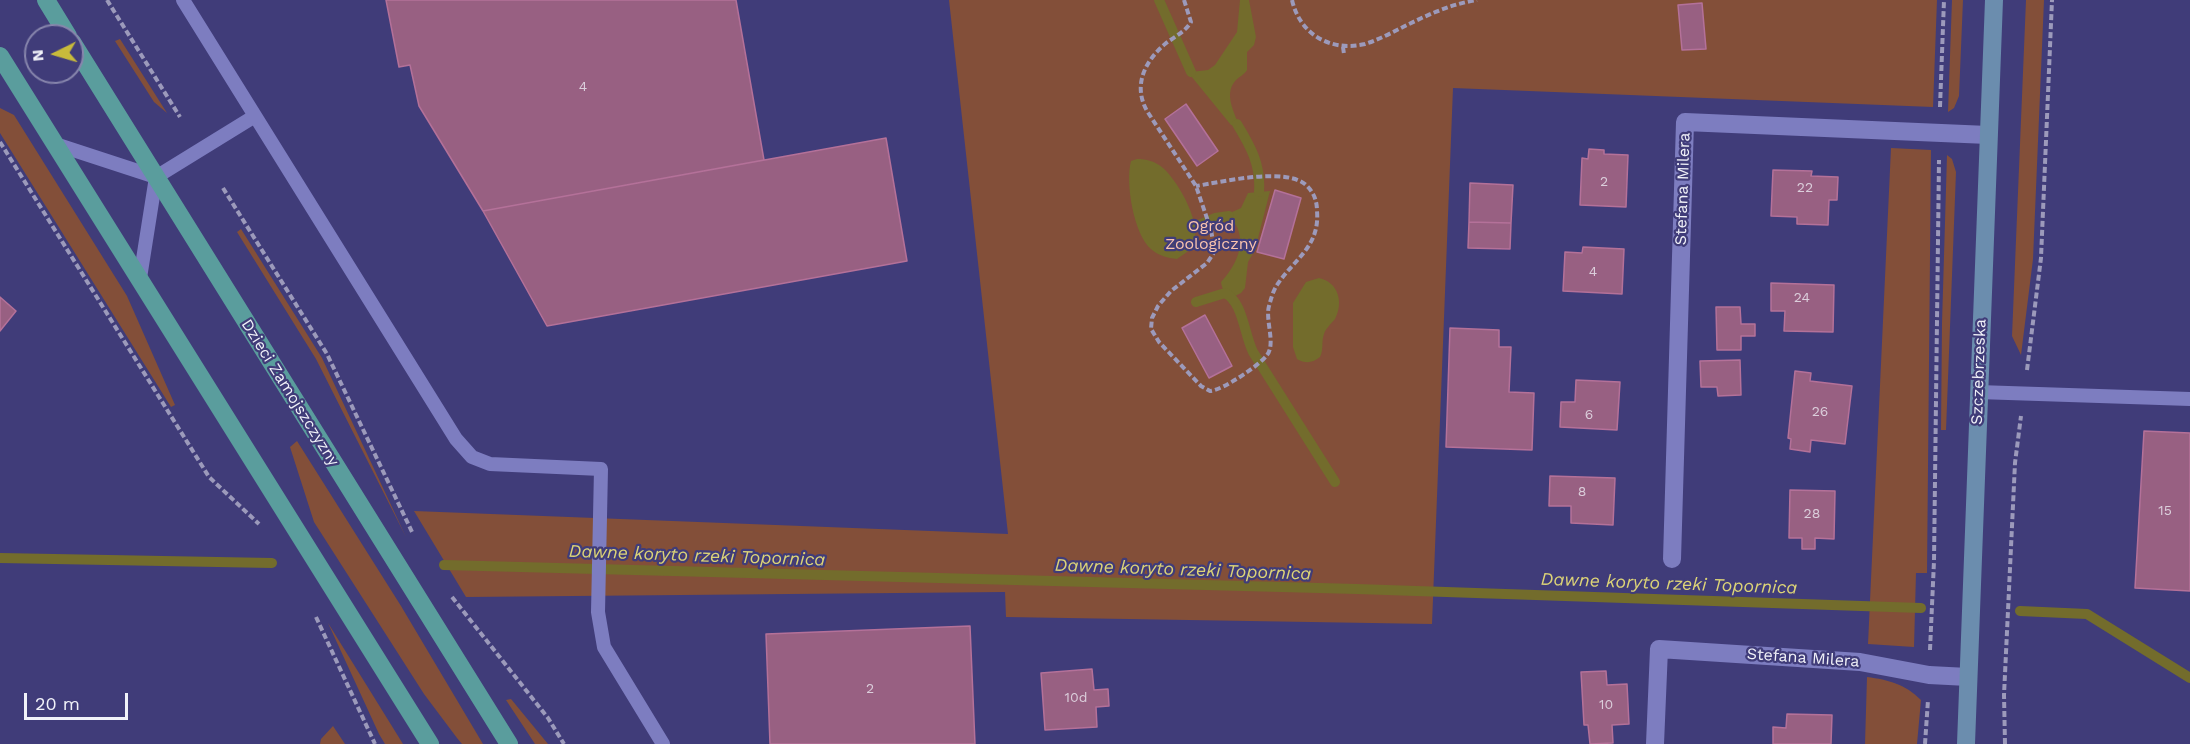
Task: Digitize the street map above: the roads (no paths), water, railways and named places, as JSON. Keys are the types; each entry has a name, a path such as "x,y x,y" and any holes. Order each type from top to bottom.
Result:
{"main road":[{"path":"46,0 61,24"},
{"path":"0,56 430,744"},
{"name":"Dzieci Zamojszczyzny","path":"84,61 509,744"}],"street":[{"name":"Szczebrzeska","path":"1966,744 1994,0"},
{"name":"Stefana Milera","path":"1672,559 1685,122 1988,135"},
{"name":"Stefana Milera","path":"1655,744 1659,650 1860,662 1929,675 1968,677"}],"lane":[{"path":"183,0 456,439 472,457 490,464 602,469 598,612 604,647 663,744"},
{"path":"140,278 156,177 255,116"},
{"path":"55,144 156,177"},
{"path":"1978,392 2190,399"}],"waterway":[{"path":"1159,0 1191,72"},
{"path":"1237,124 1257,165 1259,192"},
{"path":"1194,227 1215,218 1229,216"},
{"path":"1196,302 1225,293 1236,303 1253,352 1335,482"},
{"name":"Dawne koryto rzeki Topornica","path":"0,558 272,563"},
{"name":"Dawne koryto rzeki Topornica","path":"444,565 1357,589 1921,608"},
{"name":"Dawne koryto rzeki Topornica","path":"2020,611 2087,614 2190,678"}],"park label":[{"name":"Ogród Zoologiczny","path":"1211,235"}]}
